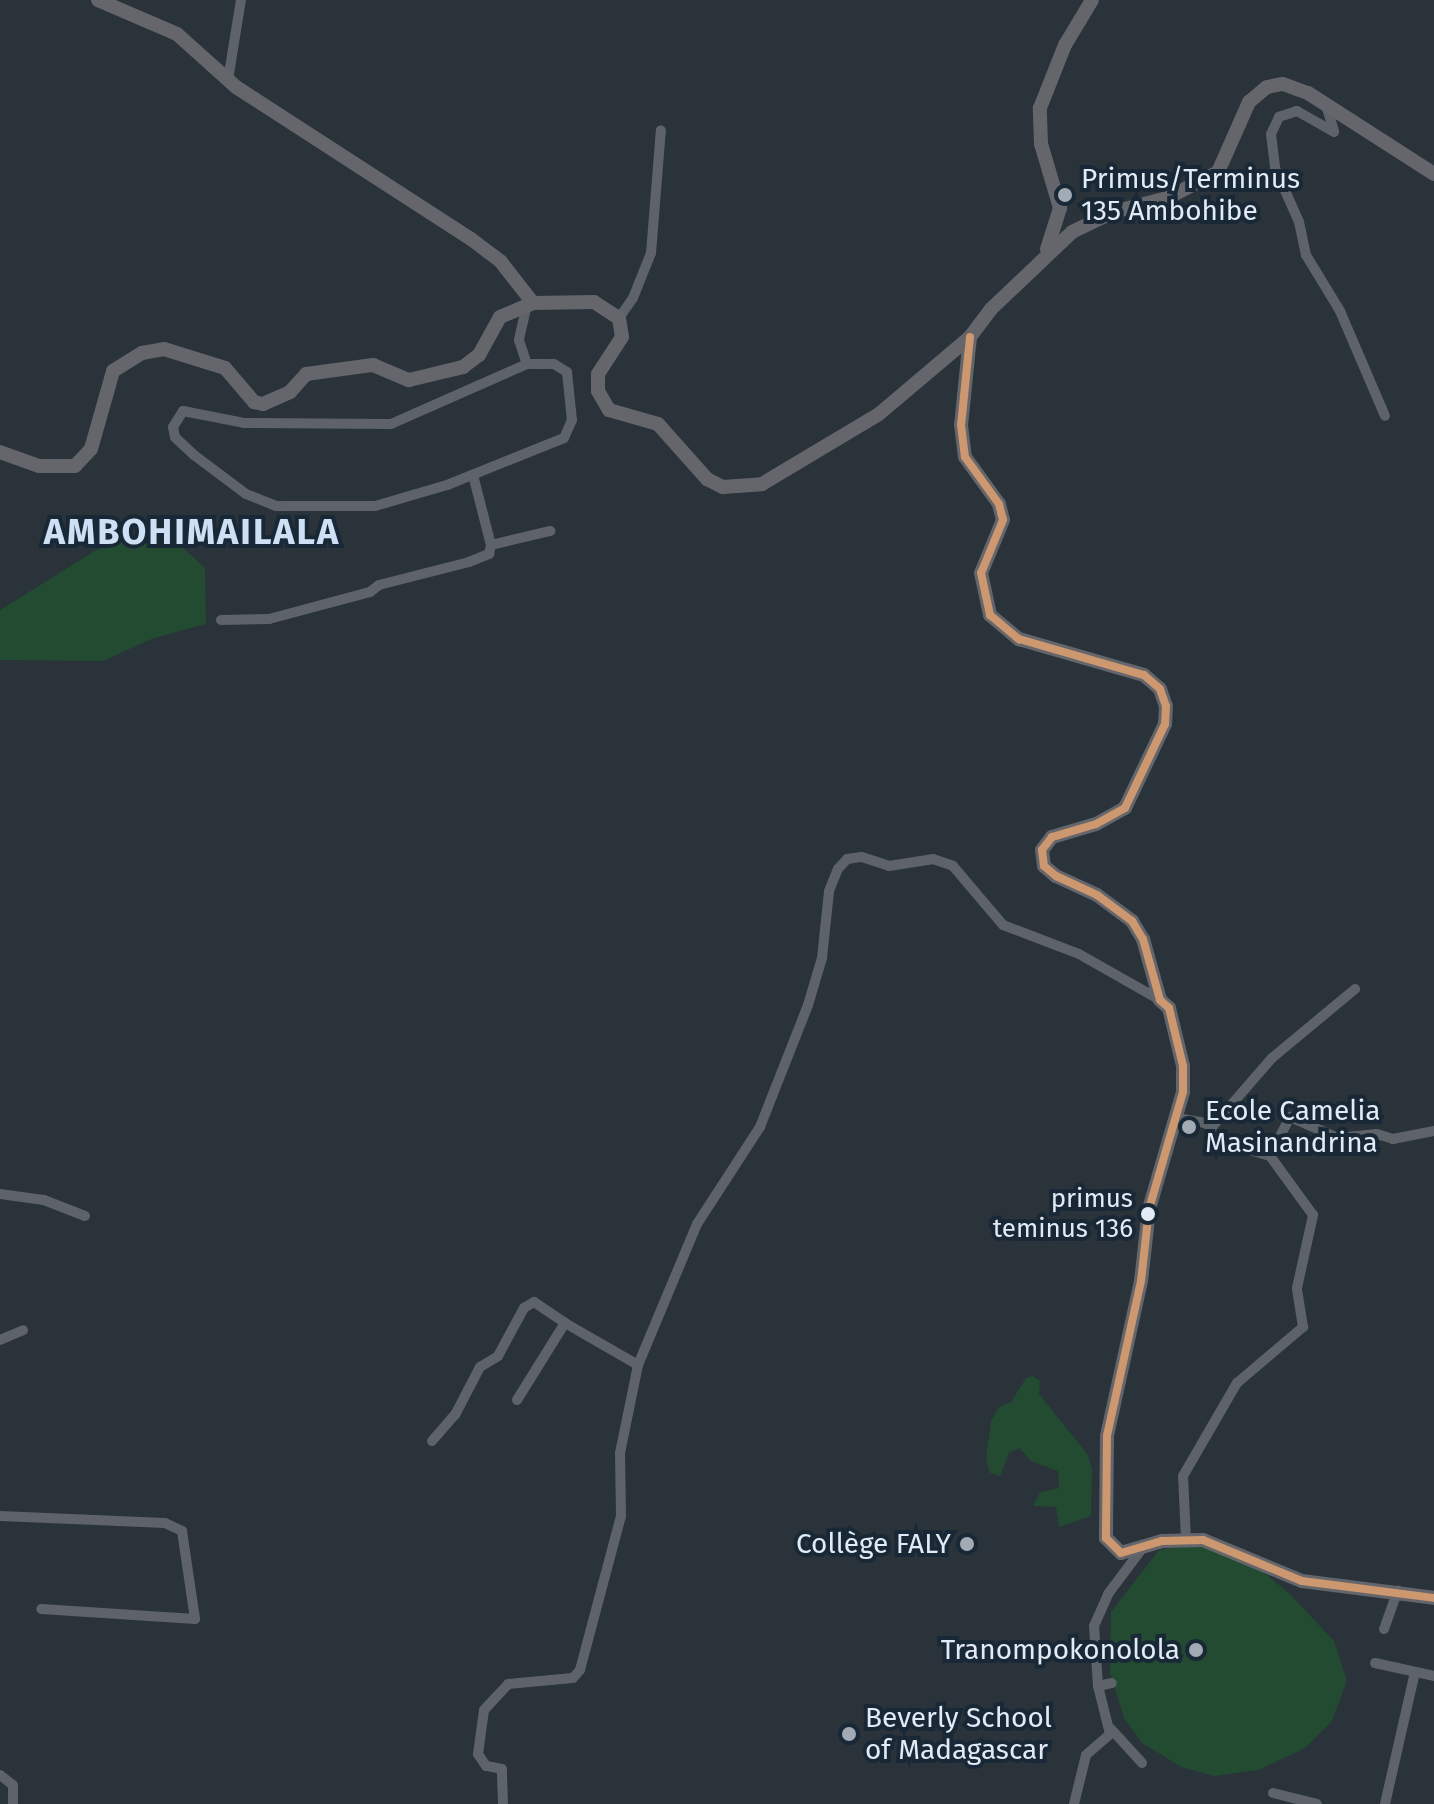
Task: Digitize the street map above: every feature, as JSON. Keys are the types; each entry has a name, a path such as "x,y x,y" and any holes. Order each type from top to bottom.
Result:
{"street":[{"path":"98,0 128,10 177,34 228,80 471,239 501,262 530,306"},
{"path":"114,0 128,10"},
{"path":"228,80 241,0"},
{"path":"1044,256 1060,208 1041,144 1040,108 1060,56 1092,0"},
{"path":"661,130 651,253 633,298 619,318 622,337 598,374 602,403 623,418 658,424 707,479 723,487 762,484 784,475 879,414 970,337 1044,256 1097,218 1167,198 1218,172 1249,102 1260,90 1283,84 1326,103 1380,144 1434,174"},
{"path":"1326,103 1334,132 1297,111 1279,117 1271,134 1275,168 1299,222 1306,255 1340,311 1385,416"},
{"path":"0,452 39,466 75,466 91,449 113,371 142,353 164,349 225,368 254,402 263,404 290,392 306,374 373,365 409,380 463,367 479,355 500,317 530,306 594,302 619,318"},
{"path":"527,364 519,340 530,306"},
{"path":"970,337 961,425 965,457 999,504 1003,520 981,573 990,615 1019,639 1133,669 1153,680 1164,697 1165,724 1131,801 1111,818 1047,840 1042,857 1056,876 1097,895 1132,921 1143,939 1160,1000"},
{"path":"527,364 554,364 567,372 572,420 564,438 473,475 375,506 276,506 246,494 194,455 175,437 173,427 183,411 209,412 244,423 391,424 527,364"},
{"path":"221,620 269,619 370,592 489,554 491,545 473,475"},
{"path":"491,545 550,531"},
{"path":"503,1804 502,1769 486,1766 478,1754 484,1710 508,1684 573,1678 580,1670 621,1516 620,1453 638,1365 697,1224 760,1127 808,1005 822,958 829,891 847,859 862,857 889,866 933,859 953,866 1003,925 1079,954 1169,1008 1183,1066 1177,1118 1149,1209 1141,1281 1104,1460 1106,1538 1121,1553 1186,1539 1212,1543 1268,1572 1302,1581 1398,1590 1434,1598"},
{"path":"1212,1127 1272,1058 1355,989"},
{"path":"1270,1156 1290,1117 1338,1138 1377,1134 1393,1139 1434,1131"},
{"path":"1177,1118 1212,1127 1222,1142 1270,1156 1313,1215 1297,1288 1303,1327 1237,1383 1183,1476 1186,1539"},
{"path":"0,1194 44,1200 85,1216"},
{"path":"432,1441 455,1415 480,1367 498,1356 524,1308 534,1302 638,1365"},
{"path":"517,1400 565,1323"},
{"path":"0,1340 23,1330"},
{"path":"0,1516 165,1523 182,1531 195,1619 41,1609"},
{"path":"1141,1550 1096,1618 1098,1686 1111,1729 1142,1763"},
{"path":"1384,1629 1398,1590"},
{"path":"1375,1663 1434,1676"},
{"path":"1385,1804 1415,1672"},
{"path":"1098,1686 1112,1683"},
{"path":"1074,1804 1086,1755 1107,1741 1111,1729"},
{"path":"0,1775 13,1785 13,1804"},
{"path":"1273,1793 1317,1804"}],"green space":[{"path":"138,536 180,545 205,568 206,624 154,638 103,661 0,660 0,610 96,550"},
{"path":"1033,1376 1040,1381 1039,1394 1088,1455 1092,1470 1091,1516 1059,1527 1056,1507 1033,1506 1040,1492 1059,1488 1058,1471 1031,1461 1019,1448 1009,1453 1000,1476 990,1473 986,1459 991,1421 999,1407 1011,1402 1026,1378"},
{"path":"1190,1545 1225,1551 1262,1571 1290,1594 1334,1641 1347,1681 1332,1721 1305,1748 1259,1770 1214,1776 1181,1767 1142,1743 1124,1718 1110,1672 1111,1612 1159,1550"}],"transit line":[{"path":"970,337 961,425 965,457 999,504 1003,520 981,573 990,615 1019,639 1144,675 1160,689 1166,706 1165,724 1125,808 1096,824 1052,837 1042,850 1044,866 1056,876 1097,895 1132,921 1143,939 1160,1000 1169,1008 1183,1066 1183,1092 1149,1209 1141,1281 1107,1436 1106,1538 1121,1553 1162,1541 1203,1540 1302,1581 1434,1598"}],"place":[{"name":"Primus/Terminus 135 Ambohibe","path":"1065,195"},
{"name":"Ecole Camelia Masinandrina","path":"1189,1127"},
{"name":"primus teminus 136","path":"1148,1214"},
{"name":"Collège FALY","path":"967,1544"},
{"name":"Tranompokonolola","path":"1196,1650"},
{"name":"Beverly School of Madagascar","path":"849,1734"}],"district":[{"name":"AMBOHIMAILALA","path":"192,533"}]}
